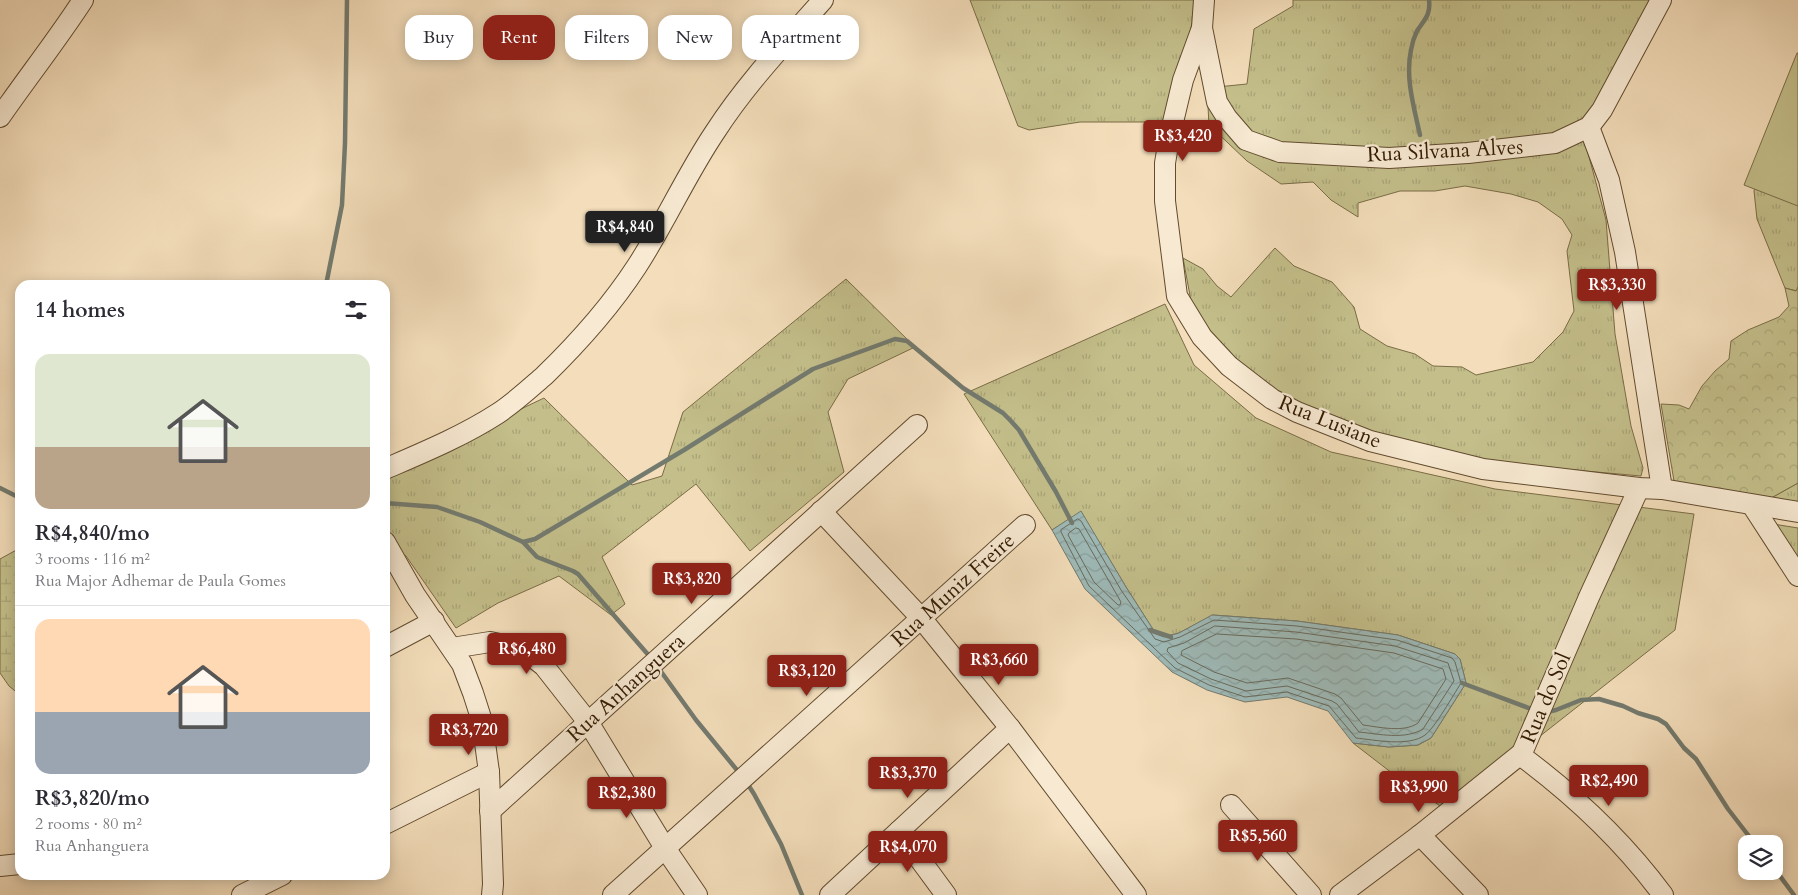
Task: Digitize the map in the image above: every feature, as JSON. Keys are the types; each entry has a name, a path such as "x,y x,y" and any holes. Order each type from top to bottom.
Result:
{"street":[{"path":"0,117 64,30 83,0"},
{"path":"390,467 417,456 497,414 522,396 582,337 617,295 638,265 714,132 762,69 822,0"},
{"name":"Rua Silvana Alves","path":"1204,0 1202,28 1216,102 1226,118 1246,140 1280,152 1389,158 1468,153 1555,143 1589,127 1602,110 1661,0"},
{"name":"Rua Lusiane","path":"1202,28 1183,80 1169,139 1165,162 1165,201 1177,296 1202,336 1229,366 1272,399 1288,408 1338,430 1370,441 1483,469 1662,489 1798,512"},
{"path":"1589,127 1609,180 1625,252 1662,489"},
{"name":"Rua Anhanguera","path":"490,811 917,425"},
{"name":"Rua do Sol","path":"1340,895 1420,835 1524,750 1589,597 1640,488"},
{"path":"1752,505 1798,576"},
{"path":"821,511 921,618 1010,728 1136,895"},
{"name":"Rua Muniz Freire","path":"613,895 1025,525"},
{"path":"390,552 401,574 462,664 482,720 488,772 492,895"},
{"path":"390,644 434,621"},
{"path":"452,648 490,642 517,648 544,666 588,722 665,848 697,895"},
{"path":"830,895 1010,728"},
{"path":"1520,755 1564,790 1621,843 1663,895"},
{"path":"390,821 488,772"},
{"path":"1231,806 1311,895"},
{"path":"899,831 946,895"},
{"path":"1420,835 1478,895"},
{"path":"0,866 15,864"},
{"path":"242,895 272,880"}],"green space":[{"path":"970,0 1196,0 1182,70 1163,122 1080,122 1029,130 1018,126"},
{"path":"1293,0 1660,0 1584,138 1606,220 1615,334 1631,426 1643,468 1641,476 1496,463 1421,447 1336,422 1261,385 1203,323 1191,301 1183,258 1203,269 1217,286 1231,297 1275,248 1294,266 1332,282 1354,307 1360,329 1387,346 1415,354 1433,366 1462,367 1476,375 1533,362 1563,332 1574,311 1567,251 1572,235 1562,219 1538,202 1511,194 1465,186 1435,191 1400,191 1358,203 1358,217 1331,200 1313,182 1281,184 1247,161 1209,125 1207,88 1247,84 1254,29 1293,6"},
{"path":"1798,53 1798,206 1744,185"},
{"path":"1798,78 1797,291 1785,288 1757,219 1754,191 1761,165"},
{"path":"846,279 915,347 848,379 828,412 844,472 750,551 696,484 602,557 625,604 611,615 559,576 498,603 456,628 406,556 395,551 390,538 390,472 544,398 632,485 662,476 683,412"},
{"path":"1798,287 1798,483 1764,502 1674,481 1661,404 1679,405 1689,409 1702,386 1729,359 1731,341 1748,330 1779,317 1789,306 1785,288 1796,291"},
{"path":"1165,304 1194,365 1256,418 1331,452 1495,489 1694,514 1675,630 1446,810 1353,743 1389,747 1418,745 1431,738 1466,683 1460,659 1455,654 1398,635 1297,621 1213,615 1179,633 1164,637 1156,634 1081,512 1052,530 964,394"},
{"path":"1798,483 1798,508 1764,502"},
{"path":"1773,524 1798,528 1798,572"},
{"path":"15,551 15,691 0,673 0,559"}],"water":[{"path":"1081,511 1156,634 1164,637 1179,633 1212,615 1297,621 1398,635 1455,654 1460,659 1466,683 1431,738 1418,745 1389,747 1353,743 1328,711 1287,697 1245,702 1207,690 1172,672 1085,589 1052,530"}],"waterway":[{"path":"327,280 342,205 347,0"},
{"path":"1420,135 1411,92 1409,61 1417,31 1428,14 1429,0"},
{"path":"523,542 535,539 684,450 813,369 895,339 907,341 963,388 1003,413 1010,420 1019,430 1072,523"},
{"path":"0,488 15,496"},
{"path":"390,503 437,507 480,522 523,542 537,557 573,571 578,574 651,658"},
{"path":"1150,630 1171,637"},
{"path":"657,666 696,720 741,775"},
{"path":"1462,683 1534,710"},
{"path":"1547,712 1581,700 1599,699 1658,719 1666,724 1684,748 1696,759 1728,809 1748,835"},
{"path":"747,783 781,844 802,895"},
{"path":"1783,880 1794,895"}]}
